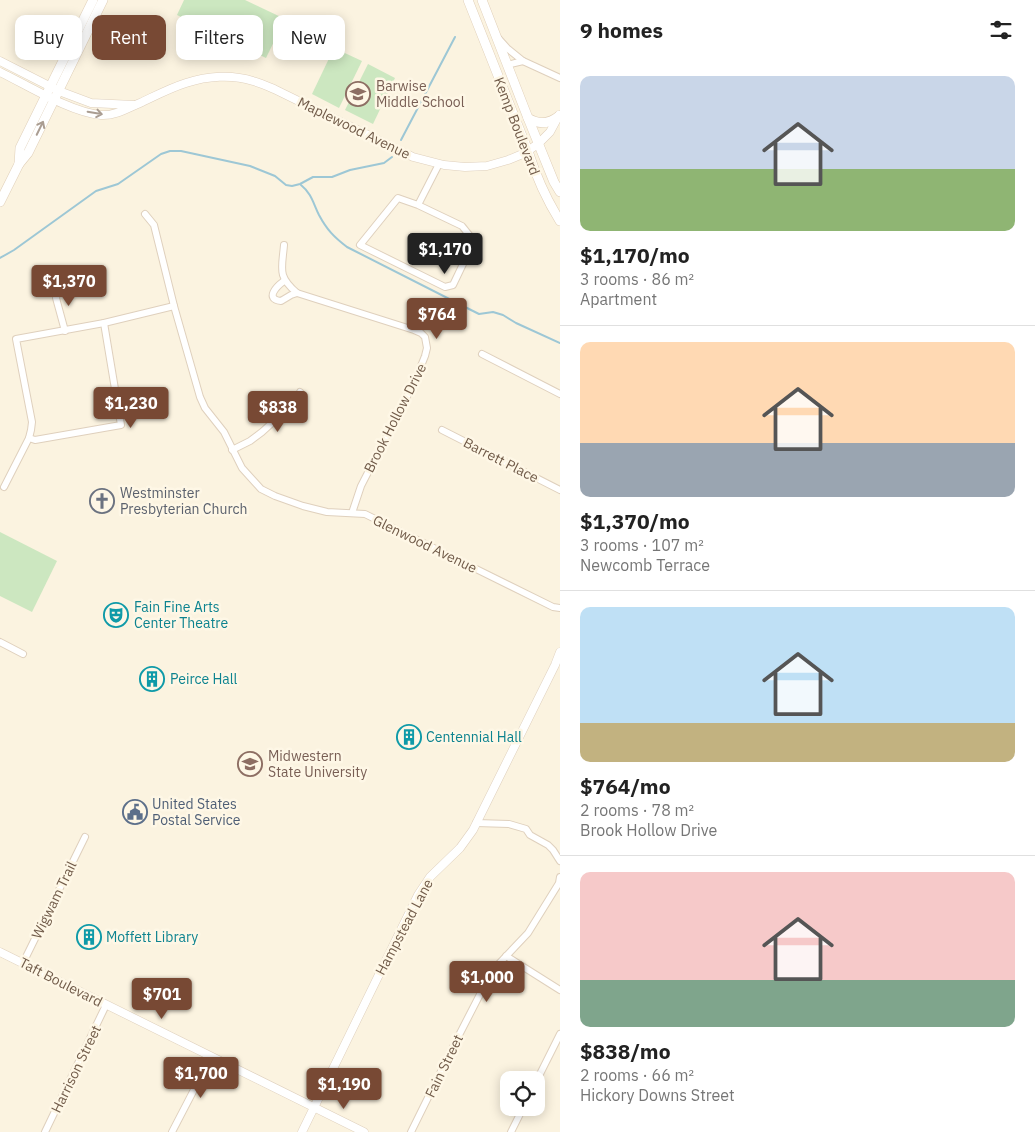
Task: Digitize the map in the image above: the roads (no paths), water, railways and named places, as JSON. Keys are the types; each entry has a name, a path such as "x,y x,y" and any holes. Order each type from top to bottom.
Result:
{"main road":[{"path":"53,93 93,0"},
{"path":"0,202 19,164 20,148 53,93 103,0"},
{"name":"Kemp Boulevard","path":"468,0 542,188 560,222"},
{"name":"Kemp Boulevard","path":"485,2 507,65 559,190"},
{"path":"496,70 507,65"},
{"path":"528,118 541,124 554,120 559,115"}],"street":[{"path":"496,36 507,48 524,61 560,78"},
{"name":"Maplewood Avenue","path":"0,61 53,93"},
{"path":"507,65 524,61"},
{"name":"Maplewood Avenue","path":"0,72 53,93 91,104 136,105 184,83 233,77 245,79 274,89 413,157 439,164 466,167 487,166 508,160 528,151 550,132 559,115"},
{"path":"418,205 439,164"},
{"path":"398,198 418,205 462,226 474,241 453,285 445,287 360,245 398,198"},
{"name":"Glenwood Avenue","path":"145,214 154,226 200,398 205,408 224,432 242,468 261,489 303,506 327,512 365,514 553,607 560,608"},
{"path":"284,245 282,272 284,281 276,287 272,296 275,300 281,301 297,293"},
{"name":"Brook Hollow Drive","path":"284,281 297,293 414,330 423,335 426,340 427,348 423,362 361,486 352,513"},
{"path":"58,284 56,298 64,331"},
{"path":"4,487 29,438 32,422 16,339 104,323 174,306"},
{"path":"29,438 35,440 121,426 104,323"},
{"path":"482,354 560,394"},
{"path":"232,450 250,441 262,432 295,402 300,392"},
{"name":"Barrett Place","path":"442,430 560,490"},
{"path":"0,642 23,654"},
{"name":"Hampstead Lane","path":"302,1132 418,895 430,877 460,848 470,835 560,652"},
{"path":"476,822 509,824 526,829 530,835 548,845 560,861"},
{"name":"Wigwam Trail","path":"23,963 85,838"},
{"name":"Fain Street","path":"411,1132 492,971 528,933 560,878"},
{"name":"Taft Boulevard","path":"0,952 364,1132"},
{"path":"506,956 560,990"},
{"name":"Harrison Street","path":"45,1132 106,1005"},
{"path":"542,1071 560,1034"},
{"path":"172,1132 210,1057"},
{"path":"511,1132 520,1116"}],"waterway":[{"path":"401,140 455,37"},
{"path":"0,258 96,191 118,184 161,154 170,151 181,151 250,166 275,176 286,185 292,186 313,177 332,177 350,170 384,163 392,157"},
{"path":"301,185 310,195 328,229 347,247 479,314 493,312 503,315 560,343"}],"place":[{"name":"Barwise Middle School","path":"358,94"},
{"name":"Westminster Presbyterian Church","path":"102,501"},
{"name":"Fain Fine Arts Center Theatre","path":"116,615"},
{"name":"Peirce Hall","path":"152,679"},
{"name":"Centennial Hall","path":"409,737"},
{"name":"Midwestern State University","path":"250,764"},
{"name":"United States Postal Service","path":"135,812"},
{"name":"Moffett Library","path":"89,937"}]}
